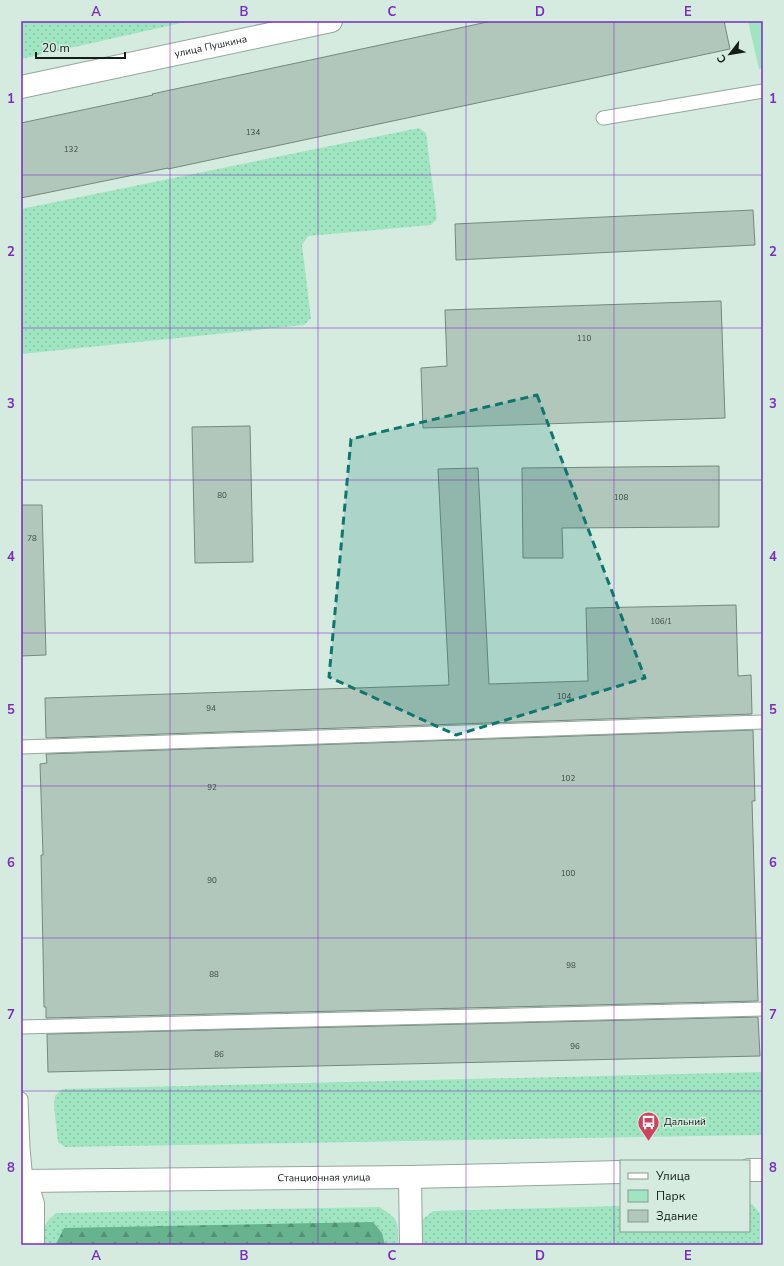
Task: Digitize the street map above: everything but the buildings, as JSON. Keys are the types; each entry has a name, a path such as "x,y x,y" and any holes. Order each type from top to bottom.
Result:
{"street":[{"name":"улица Пушкина","path":"21,87 330,21"},
{"path":"750,1170 763,1170"},
{"name":"Станционная улица","path":"24,1181 410,1177 620,1172"},
{"path":"410,1177 411,1245"},
{"path":"24,1181 33,1204 33,1245"}],"lane":[{"path":"602,118 763,91"},
{"path":"21,747 763,722"},
{"path":"21,1027 763,1009"},
{"path":"21,1099 24,1181"}],"highlighted area":[{"path":"537,395 645,678 456,735 329,677 351,439"}],"green space":[{"path":"21,21 190,21 21,59"},
{"path":"748,21 763,21 763,68 759,69"},
{"path":"419,128 426,133 437,219 431,225 308,236 302,245 311,318 304,325 21,354 21,209"},
{"path":"762,1072 762,1135 65,1147 58,1142 54,1106 55,1096 62,1089"},
{"path":"750,1204 752,1204 760,1213 760,1245 422,1245 422,1220 433,1211 620,1206 620,1232 750,1232"},
{"path":"379,1207 394,1218 398,1226 398,1245 44,1245 46,1224 56,1213"},
{"path":"373,1222 382,1233 385,1245 56,1244 64,1228"}],"place":[{"name":"Дальний","path":"648,1142"}]}
